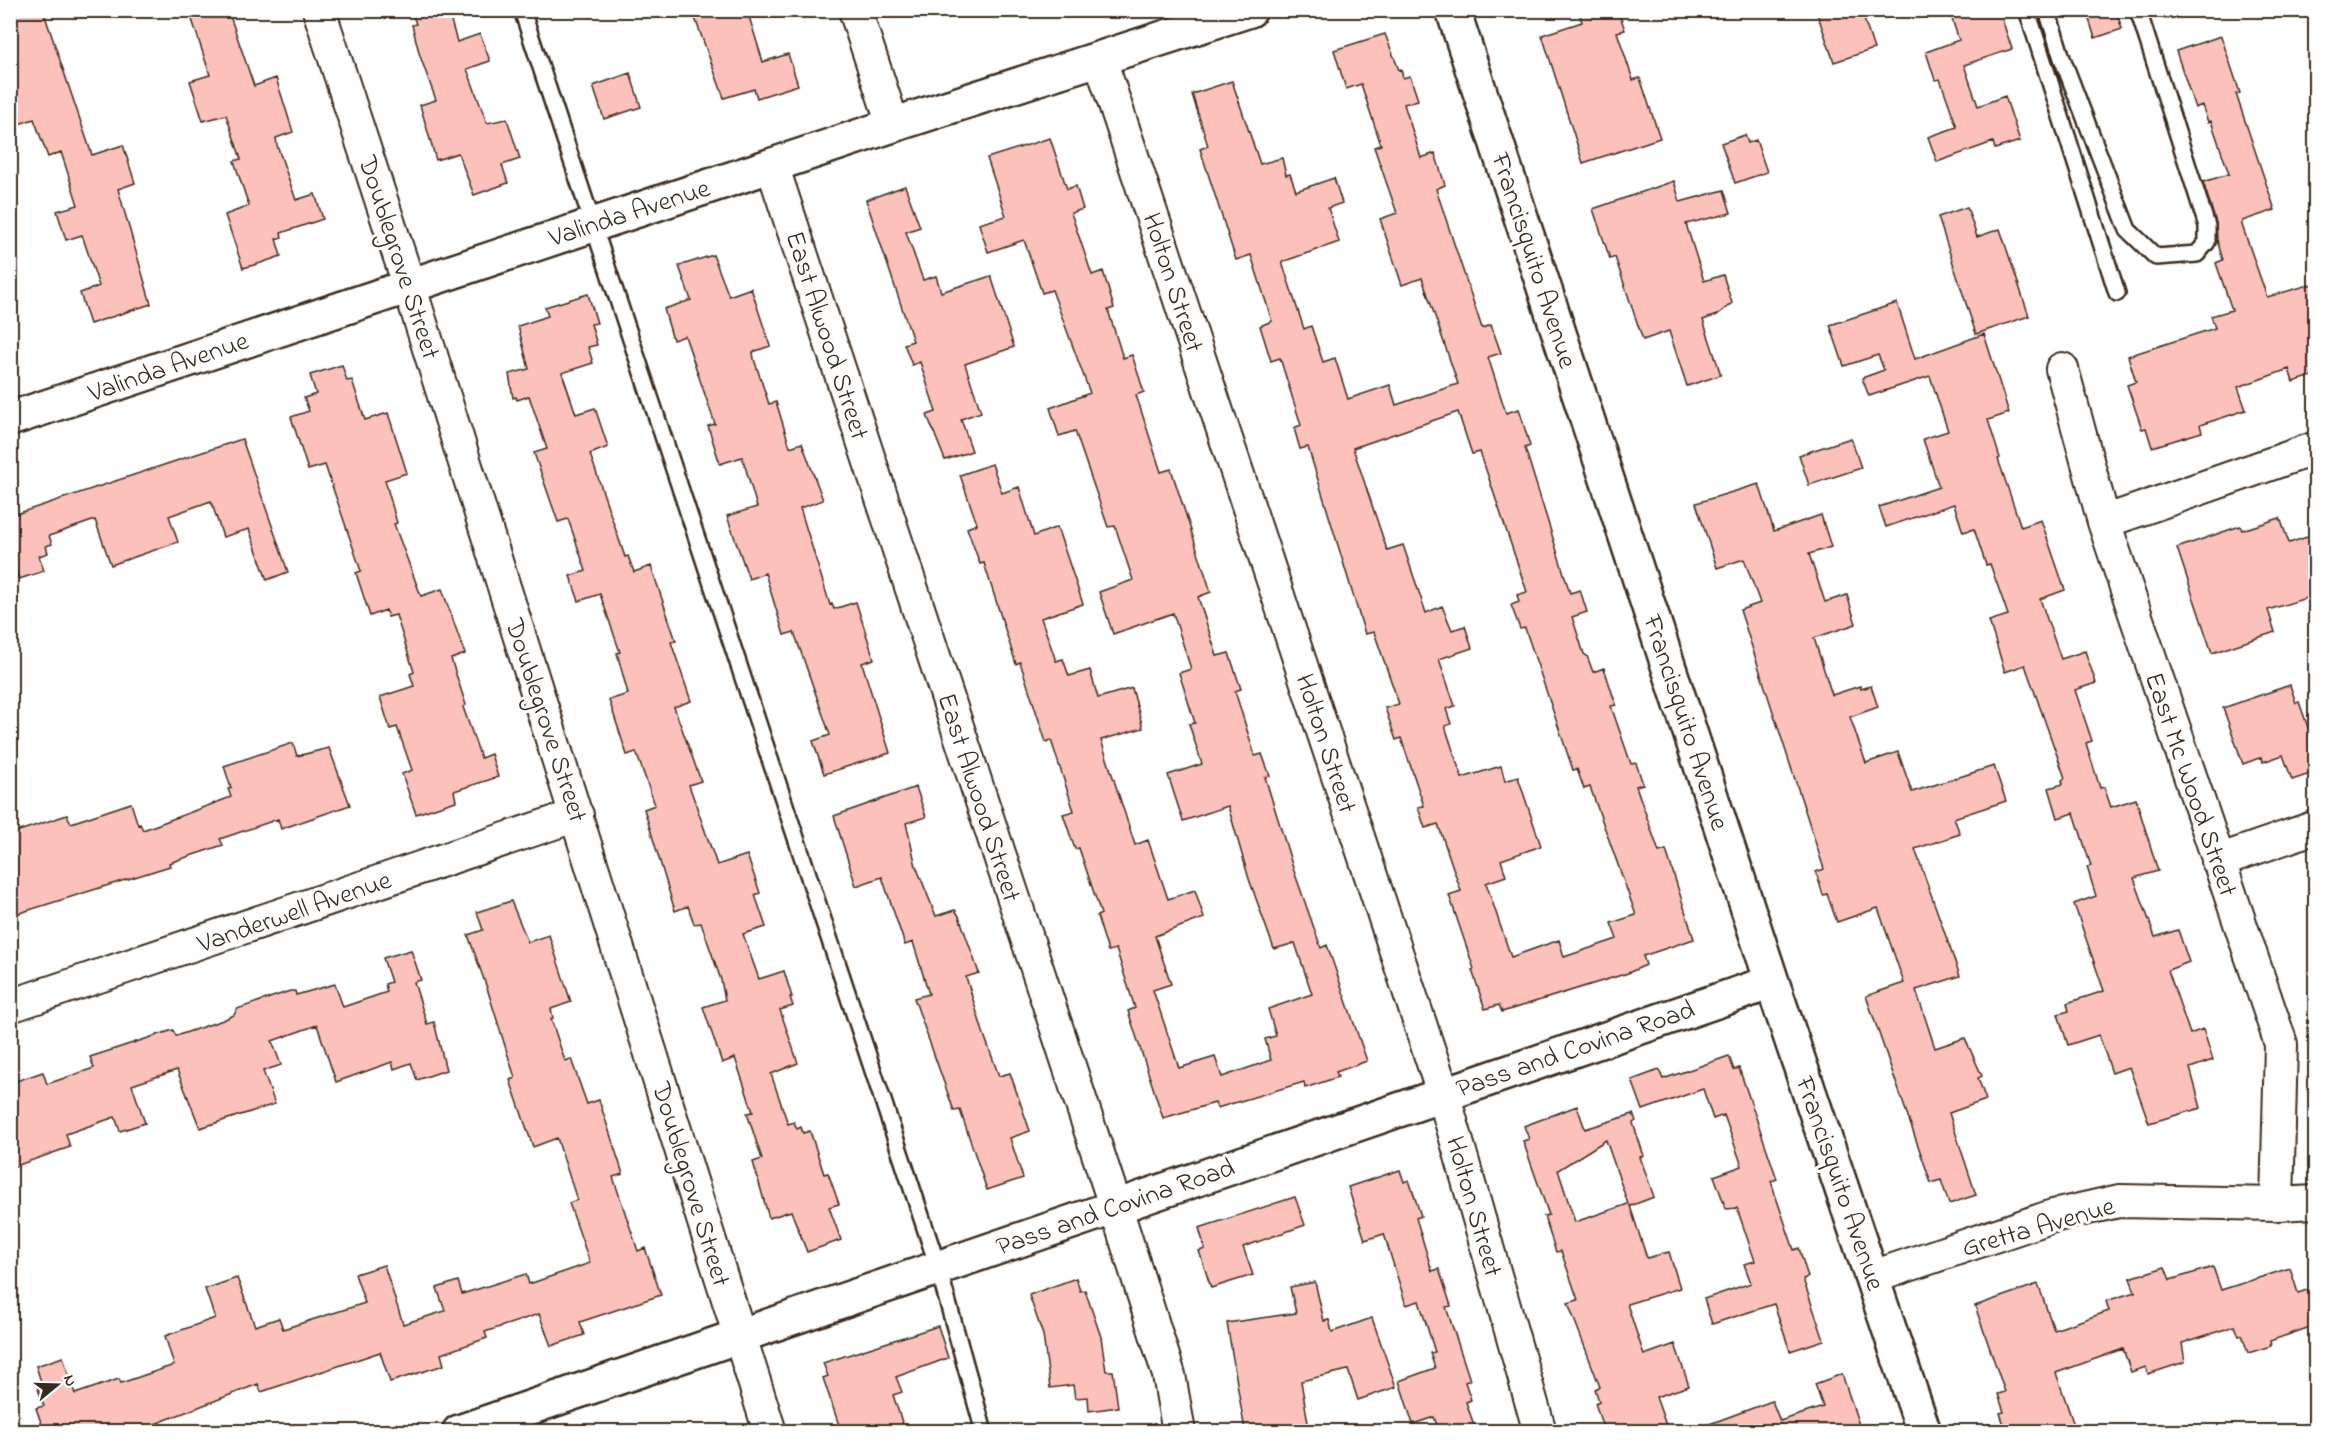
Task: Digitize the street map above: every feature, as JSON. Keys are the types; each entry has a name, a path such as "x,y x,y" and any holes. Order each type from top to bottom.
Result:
{"street":[{"name":"Doublegrove Street","path":"319,10 409,285 770,1431"},
{"path":"855,10 893,124"},
{"name":"Valinda Avenue","path":"10,419 893,124 1250,10"},
{"name":"Francisquito Avenue","path":"1453,10 1772,982 1924,1431"},
{"name":"Holton Street","path":"1100,59 1443,1093 1540,1431"},
{"name":"East Alwood Street","path":"772,165 1115,1205 1169,1375 1179,1431"},
{"name":"East Mc Wood Street","path":"2062,369 2104,522 2281,1044 2277,1204"},
{"path":"2104,522 2316,448"},
{"name":"Vanderwell Avenue","path":"10,1006 577,815"},
{"path":"2218,861 2316,827"},
{"name":"Pass and Covina Road","path":"459,1431 1772,982"},
{"name":"Gretta Avenue","path":"1873,1277 2053,1216 2119,1201 2277,1204 2316,1202"}],"lane":[{"path":"522,10 938,1267 984,1431"},
{"path":"2027,10 2117,292"},
{"path":"2047,10 2128,230 2156,257 2197,254 2207,242 2207,226 2138,10"}],"building":[{"path":"10,10 43,10 92,155 123,145 135,183 118,189 151,304 90,324 80,293 99,286 82,235 66,240 57,211 78,205 61,152 48,157 34,119 10,127"},
{"path":"189,10 228,10 254,86 276,78 293,132 276,138 277,145 296,200 315,194 323,219 281,233 282,237 276,239 281,256 243,268 225,215 249,206 234,161 241,159 226,115 203,121 190,81 210,75"},
{"path":"411,10 448,10 457,42 480,34 490,61 467,69 487,123 507,119 520,159 502,165 508,183 474,195 458,153 436,160 420,105 436,100 420,56 412,25 416,24"},
{"path":"692,10 747,10 763,62 788,54 798,85 757,98 754,89 724,98"},
{"path":"1578,10 1618,10 1625,30 1617,32 1633,80 1640,78 1660,138 1583,163 1542,35 1582,22"},
{"path":"1816,10 1861,10 1874,49 1834,62"},
{"path":"1949,10 1999,10 2012,49 1964,65 1978,106 2005,96 2020,141 1995,149 1993,142 1937,162 1928,137 1957,127 1940,79 1935,80 1926,52 1959,40"},
{"path":"2086,10 2116,10 2122,29 2095,38"},
{"path":"1385,34 1403,78 1410,76 1418,100 1404,104 1421,158 1435,153 1445,185 1436,189 1482,328 1491,325 1501,353 1488,357 1506,413 1519,409 1530,446 1525,448 1570,593 1580,590 1587,612 1572,617 1584,654 1593,672 1604,668 1616,705 1611,706 1631,764 1636,763 1643,784 1636,786 1659,852 1666,850 1694,939 1643,956 1646,965 1628,973 1502,1012 1499,1005 1485,1009 1449,895 1461,891 1438,824 1425,828 1418,807 1424,806 1401,738 1396,740 1385,708 1399,704 1374,632 1365,634 1308,447 1300,449 1294,428 1301,425 1280,358 1271,361 1260,326 1272,321 1251,255 1236,260 1200,149 1208,146 1192,94 1232,81 1260,164 1282,158 1286,175 1290,174 1296,191 1334,178 1342,203 1328,208 1339,242 1282,262 1304,329 1311,326 1323,362 1335,358 1348,399 1390,385 1396,405 1458,384 1422,278 1402,285 1380,219 1397,213 1374,147 1381,145 1361,84 1346,89 1334,50","holes":["1458,412 1472,454 1480,452 1527,592 1517,595 1519,602 1511,605 1520,629 1525,628 1573,770 1577,769 1584,789 1590,787 1636,915 1611,923 1617,939 1564,957 1559,940 1511,957 1486,883 1506,876 1501,860 1541,846 1518,777 1505,781 1501,766 1462,778 1445,726 1451,724 1446,709 1455,706 1439,659 1472,648 1465,626 1452,630 1442,606 1426,613 1403,545 1387,550 1353,448"]},
{"path":"2221,36 2240,93 2236,94 2275,210 2242,221 2242,225 2267,297 2316,283 2316,375 2293,382 2289,369 2238,387 2246,410 2200,425 2202,432 2152,447 2146,428 2142,429 2127,385 2136,382 2128,356 2215,328 2211,316 2232,310 2216,263 2223,260 2217,240 2216,223 2203,182 2229,174 2211,121 2208,122 2202,105 2195,108 2176,51"},
{"path":"630,73 641,107 604,119 593,86"},
{"path":"1745,135 1748,143 1756,140 1767,172 1735,183 1721,143"},
{"path":"1050,138 1067,189 1076,186 1083,209 1071,213 1092,275 1103,271 1114,308 1108,310 1123,358 1132,355 1144,392 1136,395 1161,472 1171,469 1211,592 1198,597 1217,656 1229,653 1241,689 1235,691 1255,756 1262,754 1270,776 1265,777 1294,871 1321,948 1327,945 1367,1061 1336,1072 1338,1077 1305,1088 1304,1082 1217,1108 1215,1103 1163,1118 1128,1011 1135,1008 1116,949 1108,951 1097,916 1101,914 1079,848 1075,849 1063,814 1074,811 1051,740 1046,742 1020,662 1016,664 984,563 980,564 967,528 977,524 960,475 992,464 1002,493 1019,487 1034,536 1057,527 1083,604 1041,618 1056,661 1063,659 1069,676 1090,670 1098,698 1132,688 1143,728 1101,740 1135,845 1148,840 1168,899 1195,890 1204,918 1155,936 1171,984 1153,990 1179,1068 1215,1057 1222,1077 1271,1060 1265,1039 1276,1036 1268,1009 1312,994 1295,943 1274,949 1249,879 1228,806 1183,821 1168,775 1202,764 1189,724 1195,723 1179,673 1191,669 1173,613 1113,634 1099,592 1133,580 1115,526 1108,527 1075,431 1059,436 1050,408 1090,393 1052,290 1042,293 1024,240 988,252 979,224 1006,216 987,158"},
{"path":"1674,181 1680,202 1724,190 1731,213 1686,224 1704,281 1723,275 1732,303 1717,315 1703,320 1721,375 1687,386 1669,331 1643,340 1615,257 1610,259 1593,209"},
{"path":"905,186 920,227 906,232 923,280 936,276 941,292 991,276 1014,347 965,364 981,412 961,419 972,451 945,460 927,415 936,412 920,362 912,365 904,344 913,341 866,200"},
{"path":"1967,207 1977,237 2000,229 2029,316 1976,334 1938,217"},
{"path":"713,255 729,296 751,288 770,346 753,352 769,404 776,402 790,447 802,443 823,500 800,508 830,605 832,604 834,609 856,602 874,659 862,663 890,753 824,774 813,741 830,735 794,632 784,635 765,573 749,579 727,516 757,507 742,457 720,464 708,426 715,424 685,336 673,340 664,309 691,300 679,266"},
{"path":"588,294 597,323 591,324 597,345 588,347 593,363 562,373 576,414 595,408 608,447 590,454 625,557 628,556 634,572 651,566 676,641 671,642 691,701 674,707 701,781 689,785 717,865 747,855 760,893 755,895 766,927 743,934 759,979 784,971 792,997 790,997 793,1006 780,1010 798,1063 771,1074 788,1124 794,1122 797,1129 801,1127 803,1133 810,1131 824,1174 828,1173 839,1204 829,1207 841,1240 807,1252 791,1211 769,1218 753,1162 762,1159 747,1113 753,1112 735,1058 722,1063 703,1007 725,1000 721,980 701,923 694,924 688,906 675,911 644,809 655,805 636,752 627,755 609,700 628,694 617,653 620,652 600,594 579,601 570,576 586,571 568,519 558,522 534,453 547,449 529,396 517,400 516,397 513,398 509,374 529,369 518,326 548,316 545,307"},
{"path":"1897,303 1915,359 1984,334 2009,413 1988,420 2000,458 1998,459 2021,527 2041,520 2065,590 2040,599 2061,659 2085,651 2096,683 2075,690 2092,741 2086,743 2100,788 2104,787 2111,807 2136,799 2158,871 2134,878 2155,937 2178,930 2189,962 2168,970 2190,1034 2203,1029 2213,1060 2190,1068 2201,1108 2149,1123 2129,1067 2112,1073 2099,1035 2068,1045 2058,1014 2069,1011 2067,1003 2104,991 2074,904 2096,896 2087,867 2091,866 2074,813 2058,818 2049,788 2063,784 2062,780 2065,778 2025,665 2005,672 1989,621 2008,615 1990,564 1986,565 1974,529 1963,532 1954,504 1886,527 1879,507 1939,487 1923,439 1948,431 1930,376 1869,396 1862,378 1884,370 1878,355 1844,366 1830,325"},
{"path":"342,365 347,381 352,380 365,420 388,413 407,473 385,480 397,523 394,524 421,596 442,589 465,654 451,659 466,705 463,707 481,758 491,754 498,777 454,791 456,801 416,814 402,774 412,770 397,727 390,729 380,697 414,686 410,674 414,672 396,615 388,617 386,610 370,616 356,573 361,571 325,465 308,470 291,417 309,411 304,398 316,394 310,375"},
{"path":"1851,438 1861,468 1809,485 1799,455"},
{"path":"242,439 288,572 267,580 249,529 223,537 211,501 169,516 178,542 111,565 95,520 49,536 52,544 46,546 48,553 39,556 44,571 19,579 10,554 10,516"},
{"path":"1759,484 1774,531 1821,515 1831,547 1809,554 1825,602 1847,595 1856,624 1814,638 1832,695 1860,686 1861,689 1871,686 1878,707 1850,717 1866,763 1898,752 1912,792 1994,766 2006,801 1954,818 1960,834 1915,849 1960,976 1916,990 1935,1048 1965,1038 1982,1076 1978,1078 1986,1100 1949,1113 1976,1195 1949,1204 1941,1180 1931,1183 1866,996 1904,983 1878,908 1837,922 1827,894 1823,895 1816,872 1824,869 1740,610 1760,603 1744,559 1717,568 1696,503"},
{"path":"2280,518 2289,543 2316,534 2316,595 2268,610 2275,632 2212,653 2177,548 2240,526 2242,530"},
{"path":"2290,685 2296,703 2299,702 2316,750 2316,772 2292,780 2283,755 2263,762 2262,757 2243,764 2223,708"},
{"path":"293,743 297,756 329,748 350,805 281,829 278,819 220,839 223,845 169,863 170,866 10,916 10,834 67,815 71,823 131,803 138,825 140,824 143,830 231,797 228,789 231,788 224,766"},
{"path":"916,787 926,817 906,823 916,866 936,916 955,910 959,916 979,973 966,977 983,1032 999,1076 1010,1073 1030,1131 1010,1138 1023,1178 987,1190 960,1110 954,1111 914,998 929,994 913,942 905,945 882,877 856,886 834,816"},
{"path":"511,901 528,942 549,935 571,1002 551,1009 553,1018 551,1019 565,1061 571,1059 587,1104 599,1100 623,1174 613,1177 638,1251 645,1248 661,1295 580,1322 584,1335 551,1346 539,1314 485,1332 487,1338 441,1354 444,1365 390,1382 380,1352 261,1392 258,1384 137,1431 44,1431 36,1408 44,1406 36,1383 41,1382 36,1366 63,1357 75,1394 119,1379 121,1383 174,1365 165,1336 215,1318 205,1289 237,1278 255,1326 279,1318 283,1329 365,1303 355,1274 384,1265 403,1324 445,1311 437,1288 458,1281 462,1294 526,1274 529,1284 590,1263 569,1203 577,1200 557,1138 533,1147 510,1080 515,1078 468,935 483,930 477,912"},
{"path":"411,950 421,980 414,982 427,1024 434,1022 446,1070 417,1080 411,1063 394,1069 392,1062 336,1082 317,1025 272,1041 281,1065 263,1071 275,1104 200,1128 177,1070 132,1085 145,1123 120,1131 115,1117 66,1134 70,1147 10,1168 10,1120 17,1118 10,1098 10,1083 43,1072 47,1084 94,1068 90,1057 173,1030 176,1036 223,1020 234,1015 237,1009 290,991 295,991 296,995 335,984 343,1007 387,992 385,984 391,982 383,958"},
{"path":"1729,1056 1734,1070 1739,1068 1777,1179 1771,1181 1794,1250 1799,1248 1808,1277 1803,1279 1824,1340 1790,1351 1774,1304 1712,1324 1704,1299 1751,1283 1744,1264 1755,1261 1737,1208 1726,1209 1714,1176 1742,1166 1724,1115 1713,1119 1703,1089 1643,1110 1632,1080 1659,1070 1663,1079"},
{"path":"1577,1106 1585,1129 1633,1114 1636,1121 1633,1123 1644,1156 1640,1157 1654,1197 1630,1206 1647,1258 1669,1252 1680,1288 1627,1304 1644,1355 1675,1344 1689,1386 1656,1397 1668,1431 1604,1431 1595,1403 1599,1401 1595,1389 1600,1387 1568,1303 1578,1300 1561,1251 1556,1252 1544,1216 1549,1215 1523,1141 1529,1139 1524,1126","holes":["1606,1140 1628,1204 1575,1222 1558,1170"]},
{"path":"1400,1170 1404,1182 1409,1180 1421,1216 1416,1218 1432,1271 1439,1269 1451,1306 1446,1307 1470,1380 1465,1382 1471,1400 1466,1402 1476,1431 1439,1431 1434,1417 1413,1424 1399,1381 1435,1368 1430,1353 1435,1352 1419,1301 1406,1305 1384,1234 1365,1240 1348,1187"},
{"path":"1295,1197 1305,1225 1243,1247 1253,1275 1211,1288 1199,1251 1205,1249 1199,1228"},
{"path":"2165,1267 2170,1280 2213,1267 2221,1290 2290,1268 2298,1293 2316,1287 2316,1325 2270,1341 2271,1346 2248,1353 2242,1335 2239,1336 2235,1326 2182,1343 2185,1362 2148,1374 2146,1367 2131,1372 2123,1349 2056,1373 2076,1431 2006,1431 2000,1413 2004,1412 1998,1394 2005,1392 1975,1306 2038,1284 2054,1330 2109,1311 2106,1301 2135,1292 2130,1278"},
{"path":"1076,1278 1080,1291 1085,1290 1101,1337 1106,1371 1113,1371 1118,1407 1089,1411 1088,1397 1075,1398 1073,1385 1050,1388 1043,1335 1029,1295"},
{"path":"1315,1282 1324,1321 1329,1320 1332,1332 1372,1318 1396,1387 1358,1400 1348,1370 1301,1381 1309,1429 1245,1431 1227,1323 1296,1313 1290,1287"},
{"path":"938,1326 948,1358 896,1377 902,1392 893,1395 905,1431 841,1431 823,1378 828,1376 823,1363"},
{"path":"1842,1374 1861,1431 1697,1431 1696,1429 1772,1401 1780,1421 1823,1407 1815,1384"}]}
